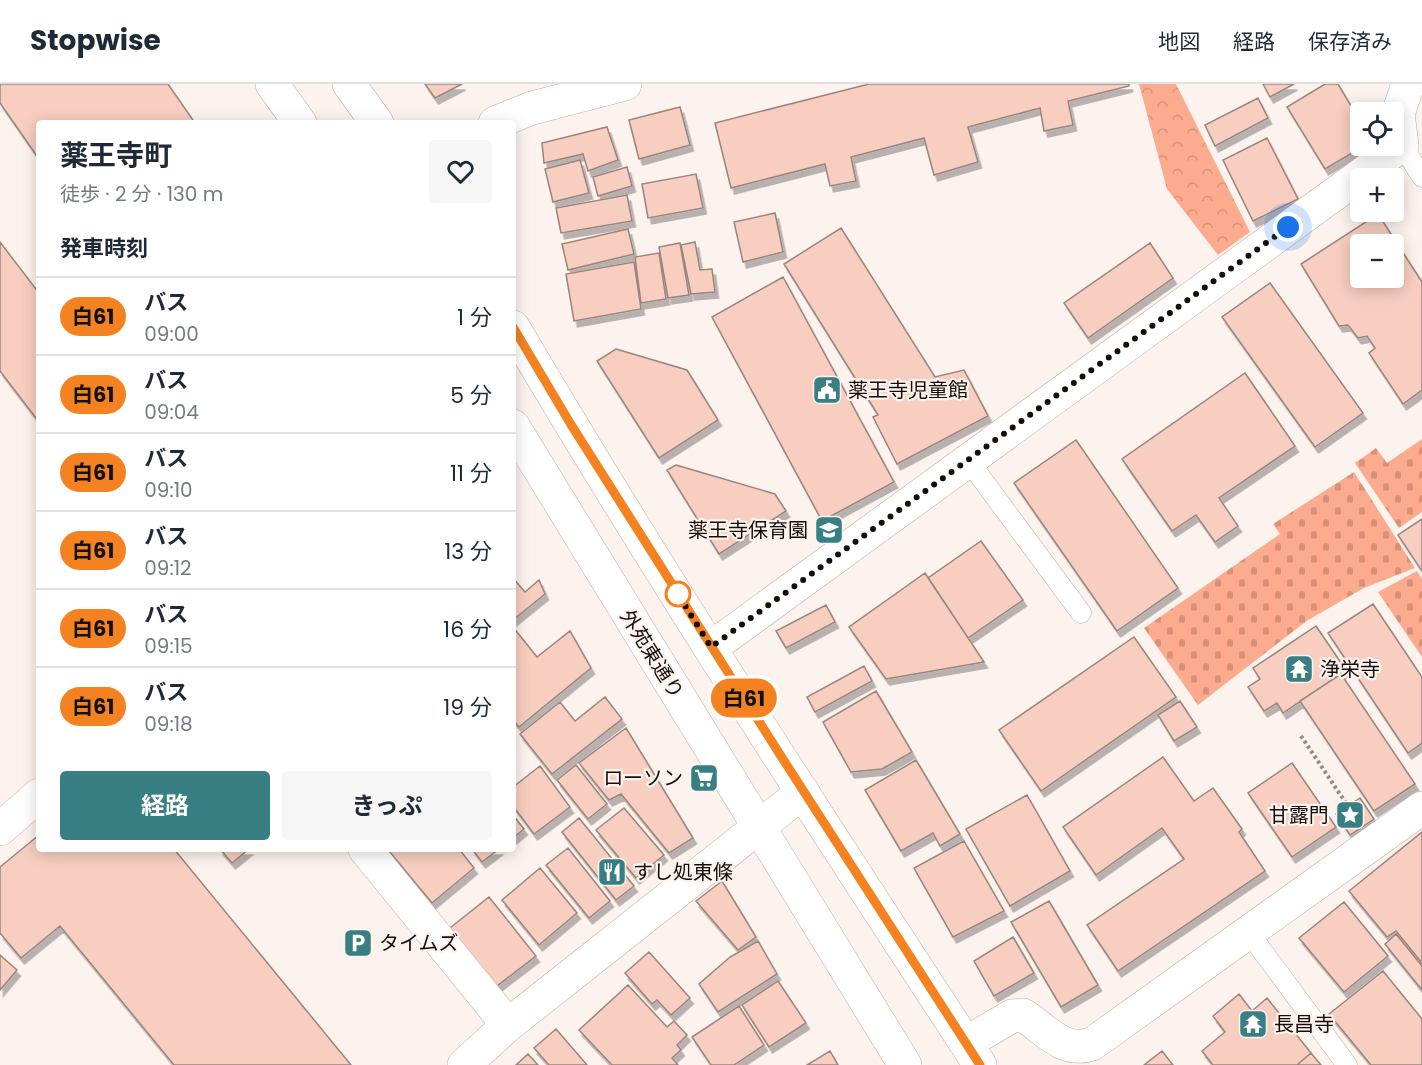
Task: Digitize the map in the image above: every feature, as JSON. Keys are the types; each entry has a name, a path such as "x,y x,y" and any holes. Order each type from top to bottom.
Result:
{"street":[{"path":"272,84 298,120"},
{"path":"349,84 375,120"},
{"path":"501,120 559,92 625,84"},
{"path":"1402,102 1408,84"},
{"path":"711,647 1387,156"},
{"path":"516,332 570,423 711,647 973,1054 1012,1016 1023,1015 1061,1043 1078,1049 1092,1044 1422,808"},
{"name":"外苑東通り","path":"516,431 905,1065"},
{"path":"464,1065 508,1025 803,792"},
{"path":"0,829 36,798"},
{"path":"367,852 508,1025"}],"lane":[{"path":"1404,148 1422,177"},
{"path":"968,460 1081,613"},
{"path":"1249,933 1347,1065"}],"path":[{"path":"1301,736 1348,806"}],"green space":[{"path":"1139,84 1176,84 1250,232 1218,255 1167,189"},
{"path":"1422,439 1422,512 1399,528 1355,463 1376,448 1387,463"},
{"path":"1354,472 1415,568 1364,588 1308,620 1198,705 1144,628 1280,534 1273,524"},
{"path":"1417,571 1422,579 1422,657 1378,592"}],"building":[{"path":"0,84 168,84 193,120 36,120 36,155 0,103"},
{"path":"425,84 462,84 435,98"},
{"path":"869,84 1129,84 1129,86 1068,101 1073,125 1044,131 1040,108 968,127 978,162 934,175 924,138 851,157 856,181 830,186 825,164 731,188 715,123"},
{"path":"1263,84 1294,84 1270,97"},
{"path":"1325,84 1338,84 1350,104 1350,154 1325,169 1287,107"},
{"path":"1258,98 1268,118 1215,146 1205,125"},
{"path":"680,107 690,145 639,159 629,120"},
{"path":"607,127 618,160 588,171 583,154 544,163 542,143"},
{"path":"1267,138 1298,199 1253,221 1223,160"},
{"path":"580,160 589,193 553,202 545,169"},
{"path":"627,167 632,186 598,196 593,177"},
{"path":"696,174 703,208 648,218 642,184"},
{"path":"627,195 632,221 561,233 556,208"},
{"path":"775,213 783,252 743,262 734,222"},
{"path":"1366,222 1383,222 1391,234 1350,234 1350,288 1404,288 1404,254 1422,282 1422,390 1403,404 1369,353 1375,348 1367,336 1358,338 1348,325 1339,326 1301,264"},
{"path":"841,228 935,377 964,370 988,416 897,464 873,417 878,415 784,264"},
{"path":"628,229 634,254 568,270 562,244"},
{"path":"0,242 36,289 36,418 0,371"},
{"path":"695,242 700,270 712,269 715,292 691,294 681,245"},
{"path":"680,243 689,295 668,298 659,247"},
{"path":"1150,243 1173,278 1088,338 1064,303"},
{"path":"659,253 666,299 641,303 635,257"},
{"path":"634,262 641,309 574,321 566,274"},
{"path":"783,277 894,482 822,521 712,317"},
{"path":"1270,283 1363,413 1315,447 1222,317"},
{"path":"616,349 687,370 718,420 659,458 597,361"},
{"path":"1245,373 1295,446 1219,498 1238,526 1215,542 1196,515 1172,531 1122,459"},
{"path":"1076,440 1178,588 1117,631 1014,483"},
{"path":"676,465 775,494 786,511 719,554 667,470"},
{"path":"1422,519 1422,571 1398,535"},
{"path":"981,541 1023,600 968,638 928,578"},
{"path":"925,573 984,662 886,679 849,627"},
{"path":"539,580 545,594 516,618 516,582 525,592"},
{"path":"1373,604 1422,677 1422,743 1408,753 1328,633"},
{"path":"826,605 835,622 786,648 776,631"},
{"path":"1316,626 1346,670 1283,713 1277,703 1264,711 1248,687 1260,679 1253,668"},
{"path":"516,631 537,657 570,631 591,668 519,727 516,724"},
{"path":"1134,637 1176,697 1041,791 999,730"},
{"path":"864,666 872,681 815,712 807,697"},
{"path":"1341,674 1415,784 1374,811 1300,701"},
{"path":"876,691 912,752 882,769 851,772 823,722"},
{"path":"605,697 622,719 552,774 520,734 560,702 575,721"},
{"path":"1180,701 1197,727 1174,741 1158,715"},
{"path":"626,728 693,838 669,853 621,794 609,800 579,763"},
{"path":"1163,757 1194,801 1213,788 1242,829 1239,832 1265,871 1118,971 1087,925 1184,859 1162,828 1096,875 1063,827"},
{"path":"916,760 960,834 940,846 933,833 901,851 865,790"},
{"path":"1292,763 1336,827 1292,857 1248,793"},
{"path":"576,765 607,804 588,819 557,780"},
{"path":"540,766 570,807 534,834 516,810 516,785"},
{"path":"1027,795 1070,871 1010,906 966,829"},
{"path":"1360,798 1374,819 1350,835 1336,814"},
{"path":"624,808 664,855 636,878 596,830"},
{"path":"579,818 634,886 616,900 562,832"},
{"path":"516,819 524,829 516,836"},
{"path":"1422,832 1422,963 1396,931 1387,937 1349,891"},
{"path":"36,837 36,852 176,852 351,1065 174,1065 60,926 21,958 0,933 0,867"},
{"path":"964,841 1004,911 953,937 914,868"},
{"path":"568,848 610,901 589,918 546,865"},
{"path":"223,852 245,852 232,863"},
{"path":"390,852 461,852 474,868 432,903"},
{"path":"474,852 495,852 482,862"},
{"path":"540,868 577,913 539,945 502,900"},
{"path":"722,881 756,937 738,950 696,901"},
{"path":"489,897 536,956 493,989 446,931"},
{"path":"1049,901 1098,985 1061,1007 1011,922"},
{"path":"1344,902 1388,956 1344,992 1299,938"},
{"path":"1396,934 1422,966 1422,990 1385,944"},
{"path":"1013,937 1034,973 994,996 974,961"},
{"path":"758,941 777,974 718,1012 699,984 730,957"},
{"path":"649,952 690,998 671,1015 657,1000 652,1004 625,973"},
{"path":"0,955 17,970 0,990"},
{"path":"1383,971 1422,1019 1422,1065 1371,1065 1329,1014"},
{"path":"778,981 806,1023 769,1047 742,1005"},
{"path":"628,985 667,1027 674,1021 687,1035 677,1045 681,1050 672,1058 678,1065 612,1065 579,1030"},
{"name":"長昌寺","path":"1239,994 1252,1011 1267,998 1311,1053 1297,1065 1213,1065 1202,1051 1225,1032 1213,1016"},
{"path":"739,1006 764,1045 734,1065 711,1065 692,1037"},
{"path":"556,1029 587,1065 549,1065 534,1048"},
{"path":"830,1051 838,1065 807,1065"},
{"path":"1162,1051 1173,1065 1144,1065"},
{"path":"1311,1053 1321,1065 1297,1065"},
{"path":"528,1054 538,1065 516,1065"}],"bus line":[{"name":"白61","path":"516,332 570,423 843,855 980,1065"}],"place":[{"name":"薬王寺児童館","path":"827,390"},
{"name":"薬王寺保育園","path":"829,530"},
{"name":"浄栄寺","path":"1299,669"},
{"name":"ローソン","path":"704,778"},
{"name":"甘露門","path":"1350,815"},
{"name":"すし処東條","path":"612,872"},
{"name":"タイムズ","path":"358,943"},
{"name":"長昌寺","path":"1253,1024"}],"route":[{"path":"678,594 676,591 711,647 1288,227"}]}
